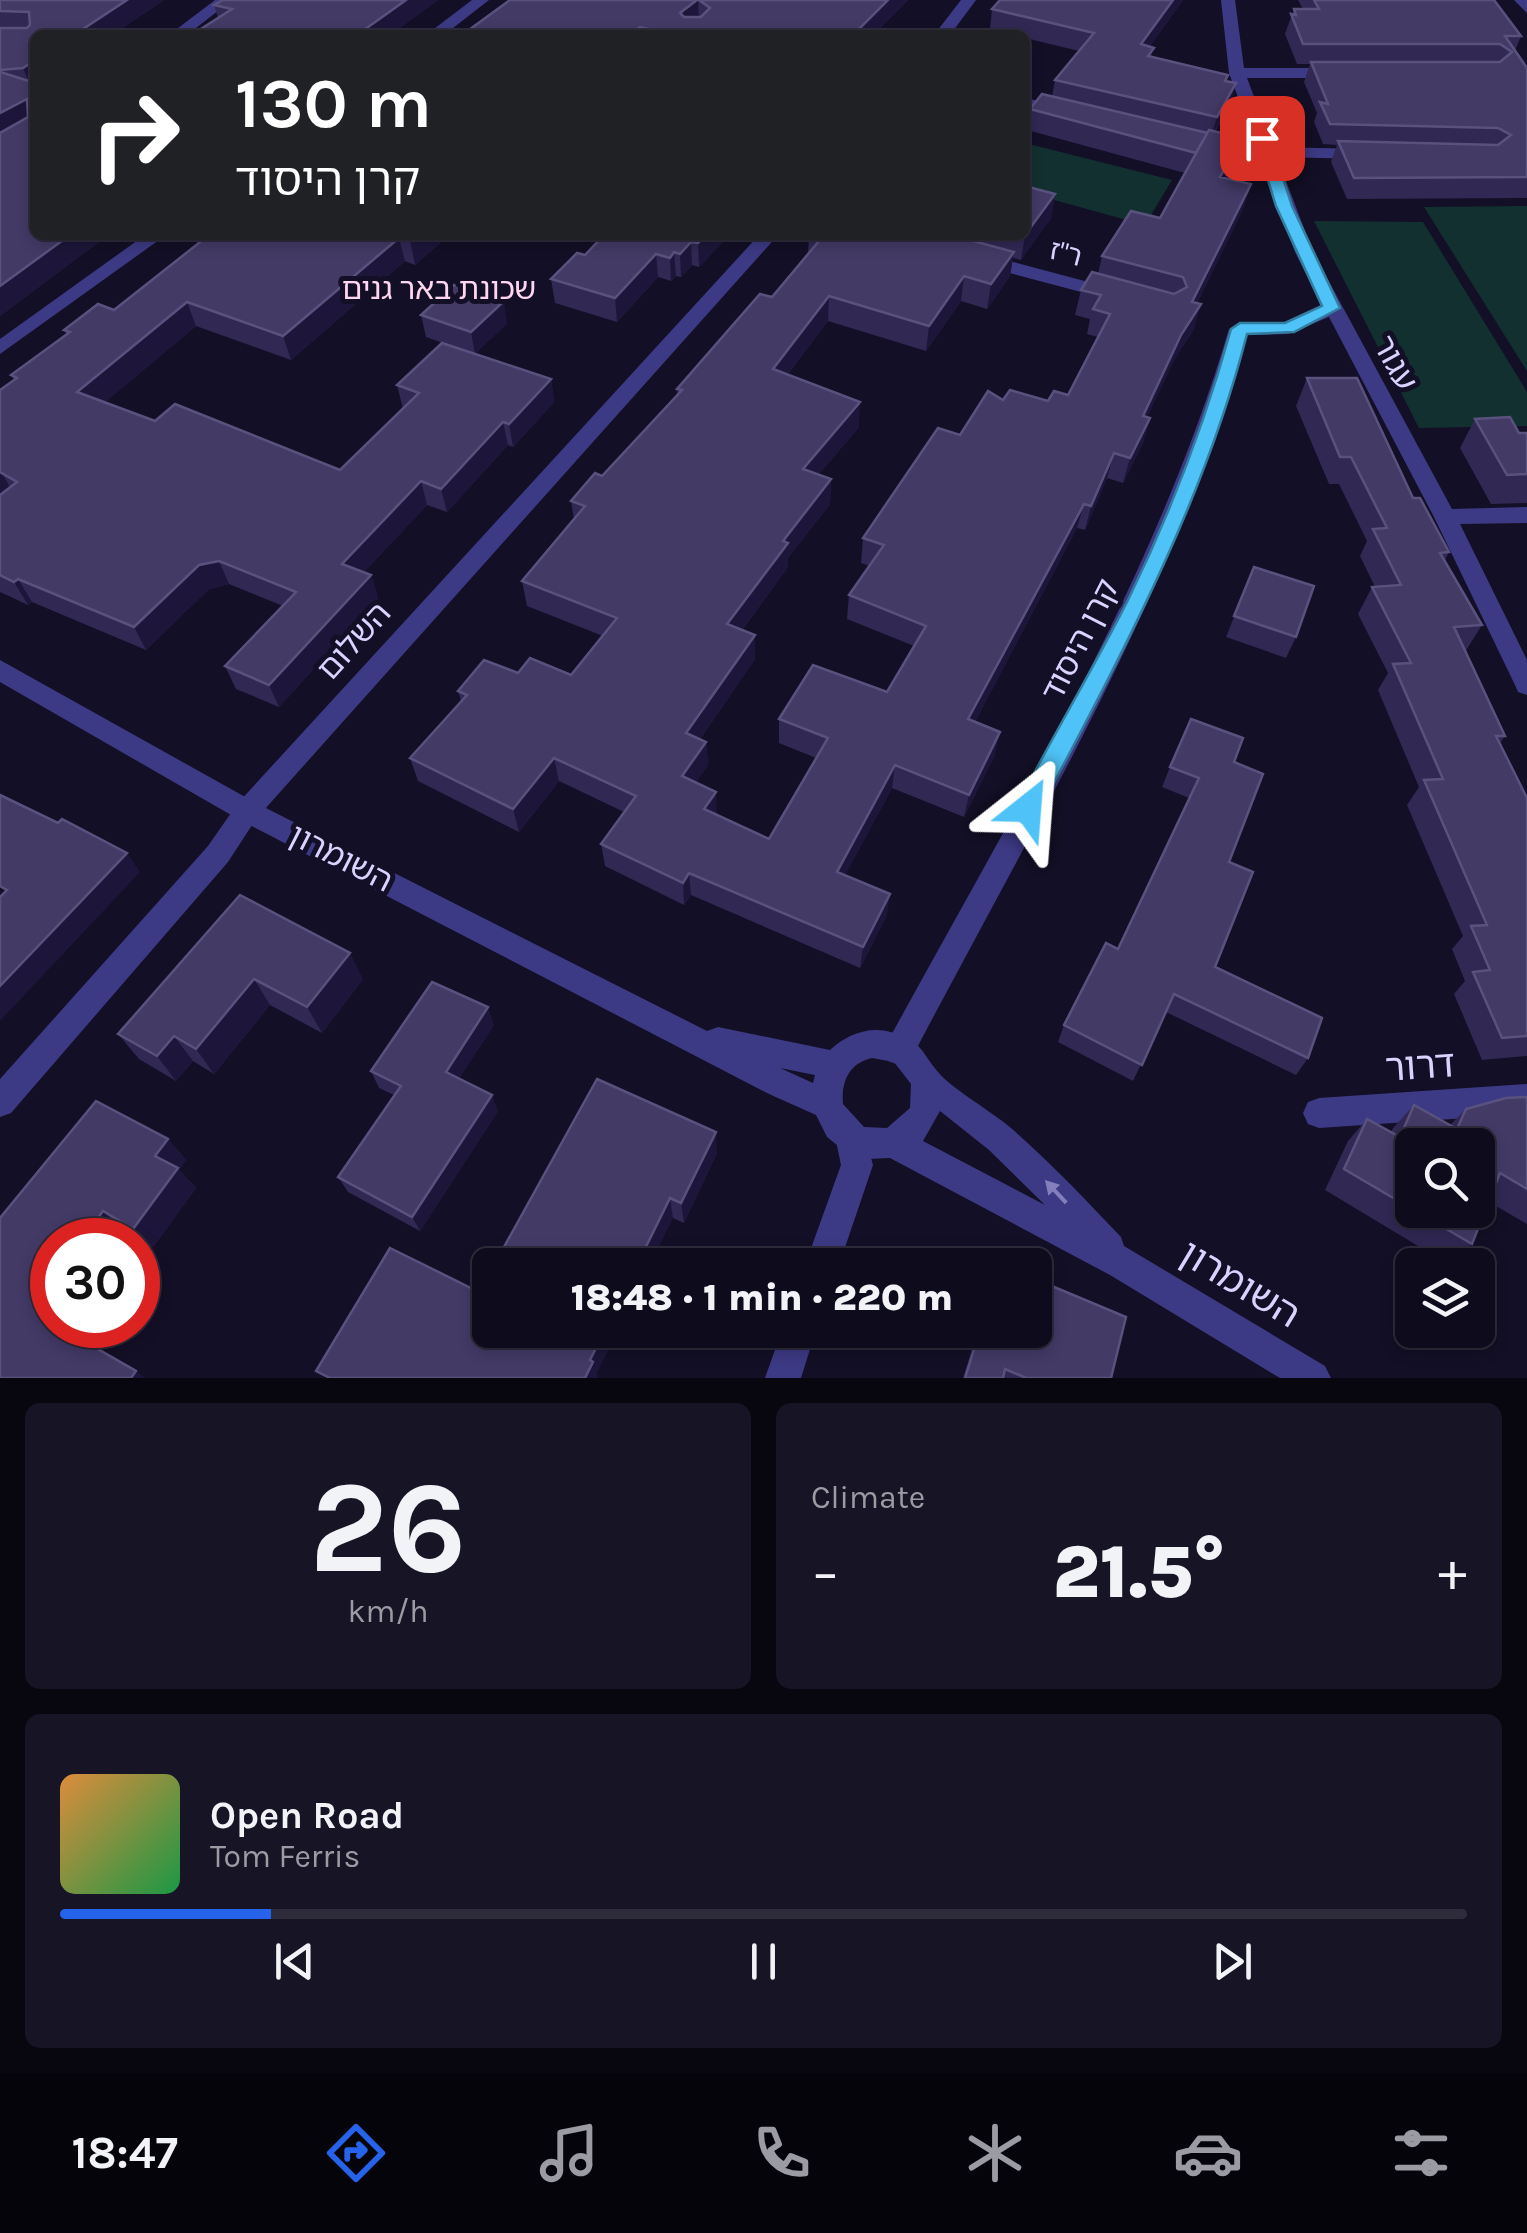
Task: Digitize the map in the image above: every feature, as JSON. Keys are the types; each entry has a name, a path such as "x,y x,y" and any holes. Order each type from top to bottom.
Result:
{"street":[{"path":"184,30 225,0"},
{"path":"443,30 482,0"},
{"path":"946,30 969,0"},
{"name":"עגור","path":"1228,0 1237,73 1262,156 1332,308 1445,517 1527,685"},
{"path":"1520,0 1527,8"},
{"path":"1237,73 1354,73"},
{"path":"1030,103 1081,116"},
{"path":"1262,156 1378,154"},
{"path":"0,348 150,240"},
{"name":"השלום","path":"0,1102 218,854 247,810 764,240"},
{"name":"ר\"ז","path":"965,255 1131,299"},
{"name":"קרן היסוד","path":"899,1051 1139,600 1199,463 1240,329 1288,328 1332,308"},
{"path":"1445,517 1527,515"},
{"name":"השומרון","path":"0,670 247,810 826,1104 836,1122 851,1136 865,1142 892,1142 1122,1263 1313,1378"},
{"name":"השומרון","path":"688,1036 834,1065"},
{"path":"826,1104 828,1077 844,1055 870,1045 899,1051"},
{"name":"השומרון","path":"899,1051 916,1065 926,1083 973,1114 1035,1170 1122,1263"},
{"path":"892,1142 914,1130 922,1120 927,1108 926,1083"},
{"name":"דרור","path":"1319,1112 1527,1099"},
{"path":"828,1248 856,1165 851,1136"},
{"path":"783,1378 794,1348"}],"green space":[{"path":"1030,144 1172,180 1145,225 1030,193"},
{"path":"1527,206 1527,371 1424,207"},
{"path":"1314,221 1423,222 1527,392 1527,426 1419,428"}],"building":[{"path":"0,0 127,0 82,30 30,30 30,63 23,68 0,70 0,28 30,25 29,12 0,11"},
{"path":"223,0 406,0 364,30 199,30 232,9 214,5"},
{"path":"510,0 697,0 680,13 684,17 701,17 710,8 699,0 888,0 858,30 469,30"},
{"path":"1000,0 1173,0 1141,44 1154,48 1148,56 1228,75 1225,81 1236,83 1217,117 1055,80 1094,33 992,9"},
{"path":"1314,0 1494,0 1521,36 1505,36 1527,68 1527,177 1354,178 1338,141 1498,145 1511,135 1498,128 1330,124 1320,102 1328,104 1311,62 1500,62 1512,52 1500,44 1303,44 1291,14 1296,15 1294,9 1319,9"},
{"path":"0,72 30,81 30,240 63,240 0,286 0,133 28,117 27,99 0,113"},
{"path":"1042,94 1208,133 1196,153 1030,109"},
{"path":"1209,130 1242,138 1220,177 1251,184 1192,302 1201,304 1181,335 1143,416 1150,418 1130,458 1114,453 1091,506 1084,504 968,719 1000,732 969,795 895,765 837,872 890,894 863,947 689,873 683,883 601,844 636,796 554,758 513,809 410,758 467,695 458,691 484,660 518,673 530,658 571,675 617,618 522,581 585,506 571,501 595,473 602,476 682,390 677,389 760,294 772,297 820,240 970,240 1014,252 991,284 964,276 929,326 829,296 773,369 860,402 803,469 831,479 727,624 755,635 686,733 706,742 682,776 716,792 704,809 769,839 828,738 779,719 813,665 887,692 926,626 849,595 884,545 863,538 938,428 960,435 988,391 1003,400 1010,390 1048,401 1054,391 1068,395 1110,314 1093,309 1101,295 1081,290 1092,272 1174,294 1187,287 1183,277 1102,256 1131,211 1160,218"},
{"path":"1030,187 1055,194 1030,228"},
{"path":"203,240 397,240 283,336 187,302 77,392 155,421 175,404 340,470 419,393 397,385 442,343 551,379 509,424 503,422 441,489 421,481 342,564 371,575 269,685 225,666 296,592 219,561 199,565 134,627 0,575 0,495 17,482 0,472 0,390 17,378 11,375 70,332 64,330 98,304 114,310"},
{"path":"599,240 701,240 691,242 670,258 656,254 615,298 551,279 577,253 585,255"},
{"path":"454,285 504,301 471,332 421,315"},
{"path":"1307,378 1357,378 1413,498 1420,498 1449,552 1440,553 1482,625 1454,627 1505,736 1496,736 1527,798 1527,1036 1502,1038 1473,972 1490,970 1471,926 1487,925 1424,780 1443,779 1393,664 1411,663 1372,587 1401,585 1373,529 1387,528 1351,457 1340,457"},
{"path":"1510,417 1519,433 1527,433 1527,474 1507,475 1475,419"},
{"path":"1254,567 1314,586 1296,637 1234,616"},
{"path":"1191,719 1243,738 1234,762 1263,774 1229,862 1253,872 1215,967 1322,1018 1308,1058 1174,994 1142,1065 1064,1025 1106,943 1118,949 1199,778 1170,767"},
{"path":"0,795 58,823 62,819 127,853 0,986 0,897 7,890 0,886"},
{"path":"240,895 350,953 307,1007 254,979 196,1049 174,1036 157,1056 118,1034"},
{"path":"432,982 488,1007 446,1072 492,1095 412,1217 338,1177 401,1086 371,1071"},
{"path":"597,1079 716,1132 681,1203 670,1198 645,1248 503,1248"},
{"path":"1527,1097 1527,1189 1500,1173 1495,1186 1495,1128 1457,1128 1466,1109 1506,1098"},
{"path":"96,1101 168,1139 155,1156 178,1168 141,1218 115,1218 103,1211 98,1218 30,1218 30,1348 96,1348 136,1371 131,1378 0,1378 0,1218"},
{"path":"1414,1105 1455,1128 1404,1128"},
{"path":"1367,1119 1395,1134 1395,1199 1344,1169"},
{"path":"1445,1228 1478,1228 1472,1244"},
{"path":"390,1248 472,1289 472,1348 596,1348 585,1378 330,1378 316,1371"},
{"path":"1052,1286 1126,1317 1111,1378 1026,1378 1005,1369 1003,1378 965,1378 974,1348 1052,1348"}],"district":[{"name":"שכונת באר גנים","path":"439,289"}],"route":[{"path":"1028,808 1139,600 1218,411 1240,329 1288,328 1332,308 1284,206 1262,138"}]}
